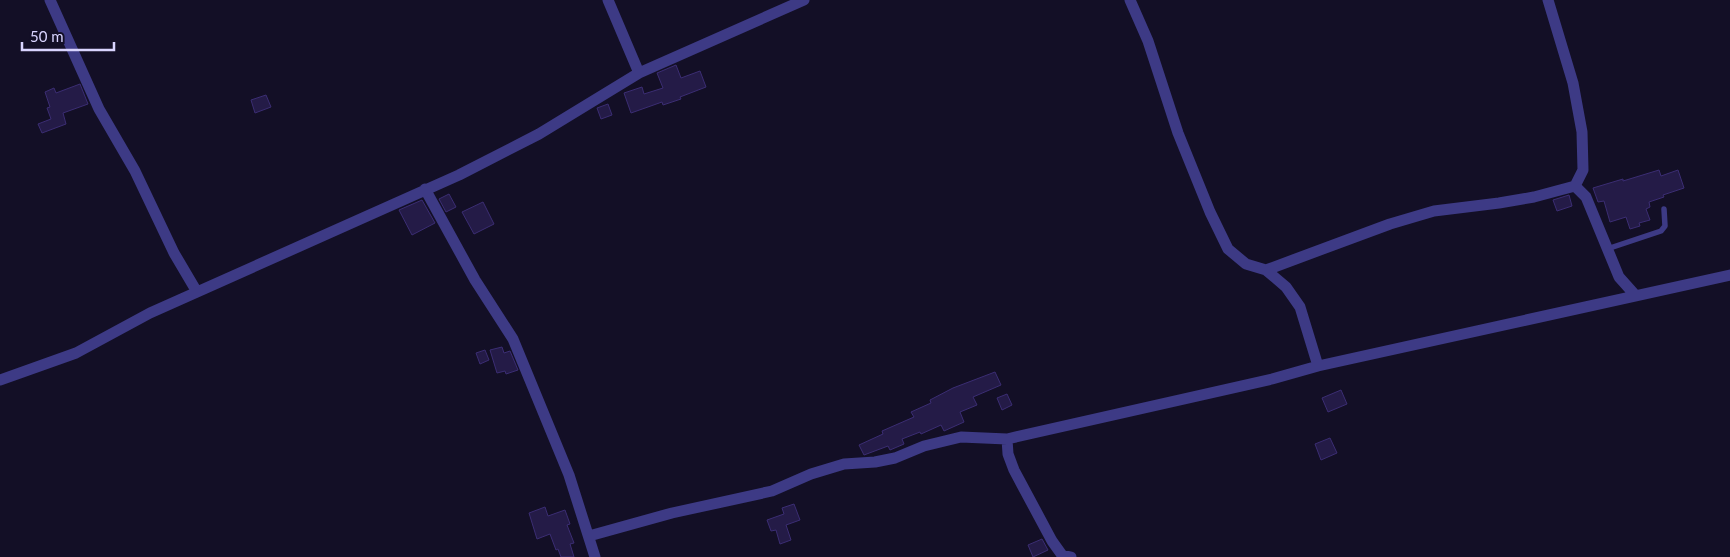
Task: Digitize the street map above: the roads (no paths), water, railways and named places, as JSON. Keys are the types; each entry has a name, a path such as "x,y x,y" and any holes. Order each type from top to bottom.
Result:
{"street":[{"path":"50,0 99,109 135,171 174,253 197,292"},
{"path":"608,0 639,72"},
{"path":"0,380 76,352 143,316 459,175 538,134 639,72 804,0"},
{"path":"1130,0 1148,41 1178,133 1210,212 1228,249 1246,264 1266,270 1286,288 1300,307 1318,366"},
{"path":"1266,270 1390,224 1434,211 1525,198 1575,186 1584,170 1582,132 1573,83 1548,0"},
{"path":"1575,186 1586,197 1619,277 1636,296"},
{"path":"426,189 475,280 514,339 569,475 590,536 595,557"},
{"path":"590,536 672,513 772,491 811,474 844,464 875,462 895,458 924,446 961,437 1007,439 1272,379 1318,366 1730,274"},
{"path":"1007,439 1008,454 1014,470 1052,541 1062,555 1071,557"}],"lane":[{"path":"1607,249 1661,231 1665,226 1664,209"}]}
